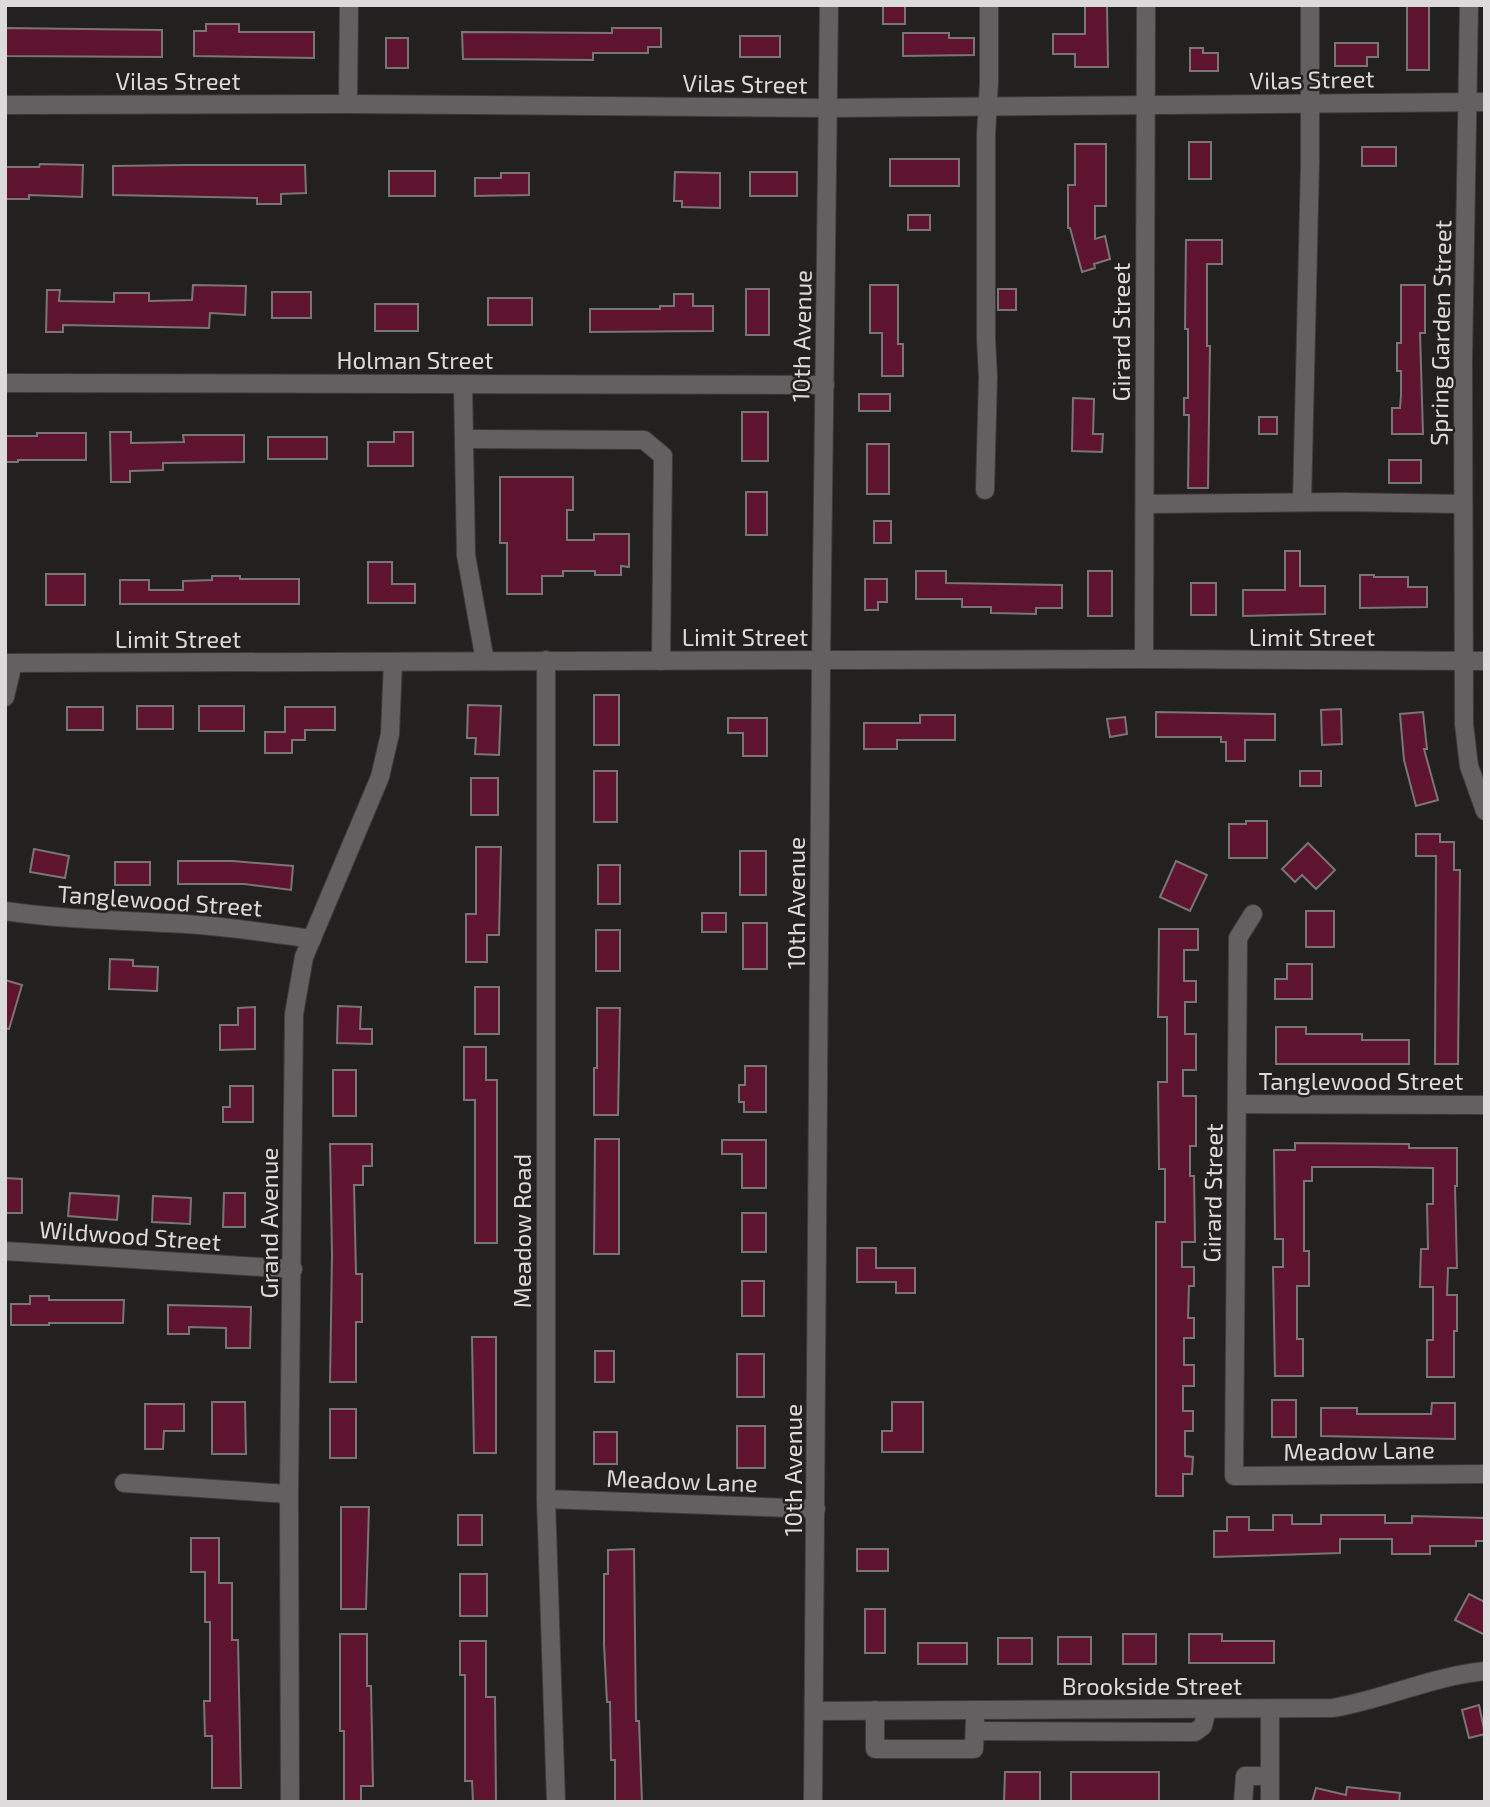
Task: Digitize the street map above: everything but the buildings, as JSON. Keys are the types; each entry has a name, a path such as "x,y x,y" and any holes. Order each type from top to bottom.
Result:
{"street":[{"path":"348,104 349,5"},
{"name":"10th Avenue","path":"813,1802 821,661 830,5"},
{"path":"985,490 989,5"},
{"name":"Girard Street","path":"1144,659 1146,5"},
{"path":"1303,502 1310,5"},
{"name":"Spring Garden Street","path":"1469,5 1476,102 1463,360 1464,724 1469,766 1485,811"},
{"name":"Vilas Street","path":"5,105 348,104 828,108 1476,102"},
{"name":"Holman Street","path":"5,383 825,385"},
{"path":"463,384 466,555 485,661"},
{"path":"464,439 644,440 663,457 661,660"},
{"path":"1144,504 1463,504"},
{"name":"Limit Street","path":"9,663 1144,659 1485,662"},
{"name":"Meadow Road","path":"545,660 546,1499 556,1802"},
{"name":"Grand Avenue","path":"290,1802 289,1494 294,1014 304,957 380,777 390,734 393,662"},
{"path":"5,697 9,663"},
{"name":"Tanglewood Street","path":"5,911 50,918 169,923 251,930 312,939"},
{"name":"Girard Street","path":"1234,1476 1237,938 1253,914"},
{"name":"Tanglewood Street","path":"1237,1104 1485,1105"},
{"name":"Wildwood Street","path":"5,1251 293,1269"},
{"name":"Meadow Lane","path":"1234,1476 1485,1474"},
{"path":"124,1483 289,1494"},
{"name":"Meadow Lane","path":"546,1499 816,1509"},
{"name":"Brookside Street","path":"815,1711 1333,1708 1361,1703 1438,1678 1485,1671"},
{"path":"975,1731 1195,1732 1203,1726 1207,1709"},
{"path":"1270,1709 1270,1802"},
{"path":"875,1710 875,1749 974,1749 975,1710"},
{"path":"1243,1802 1245,1776 1270,1776"}]}
